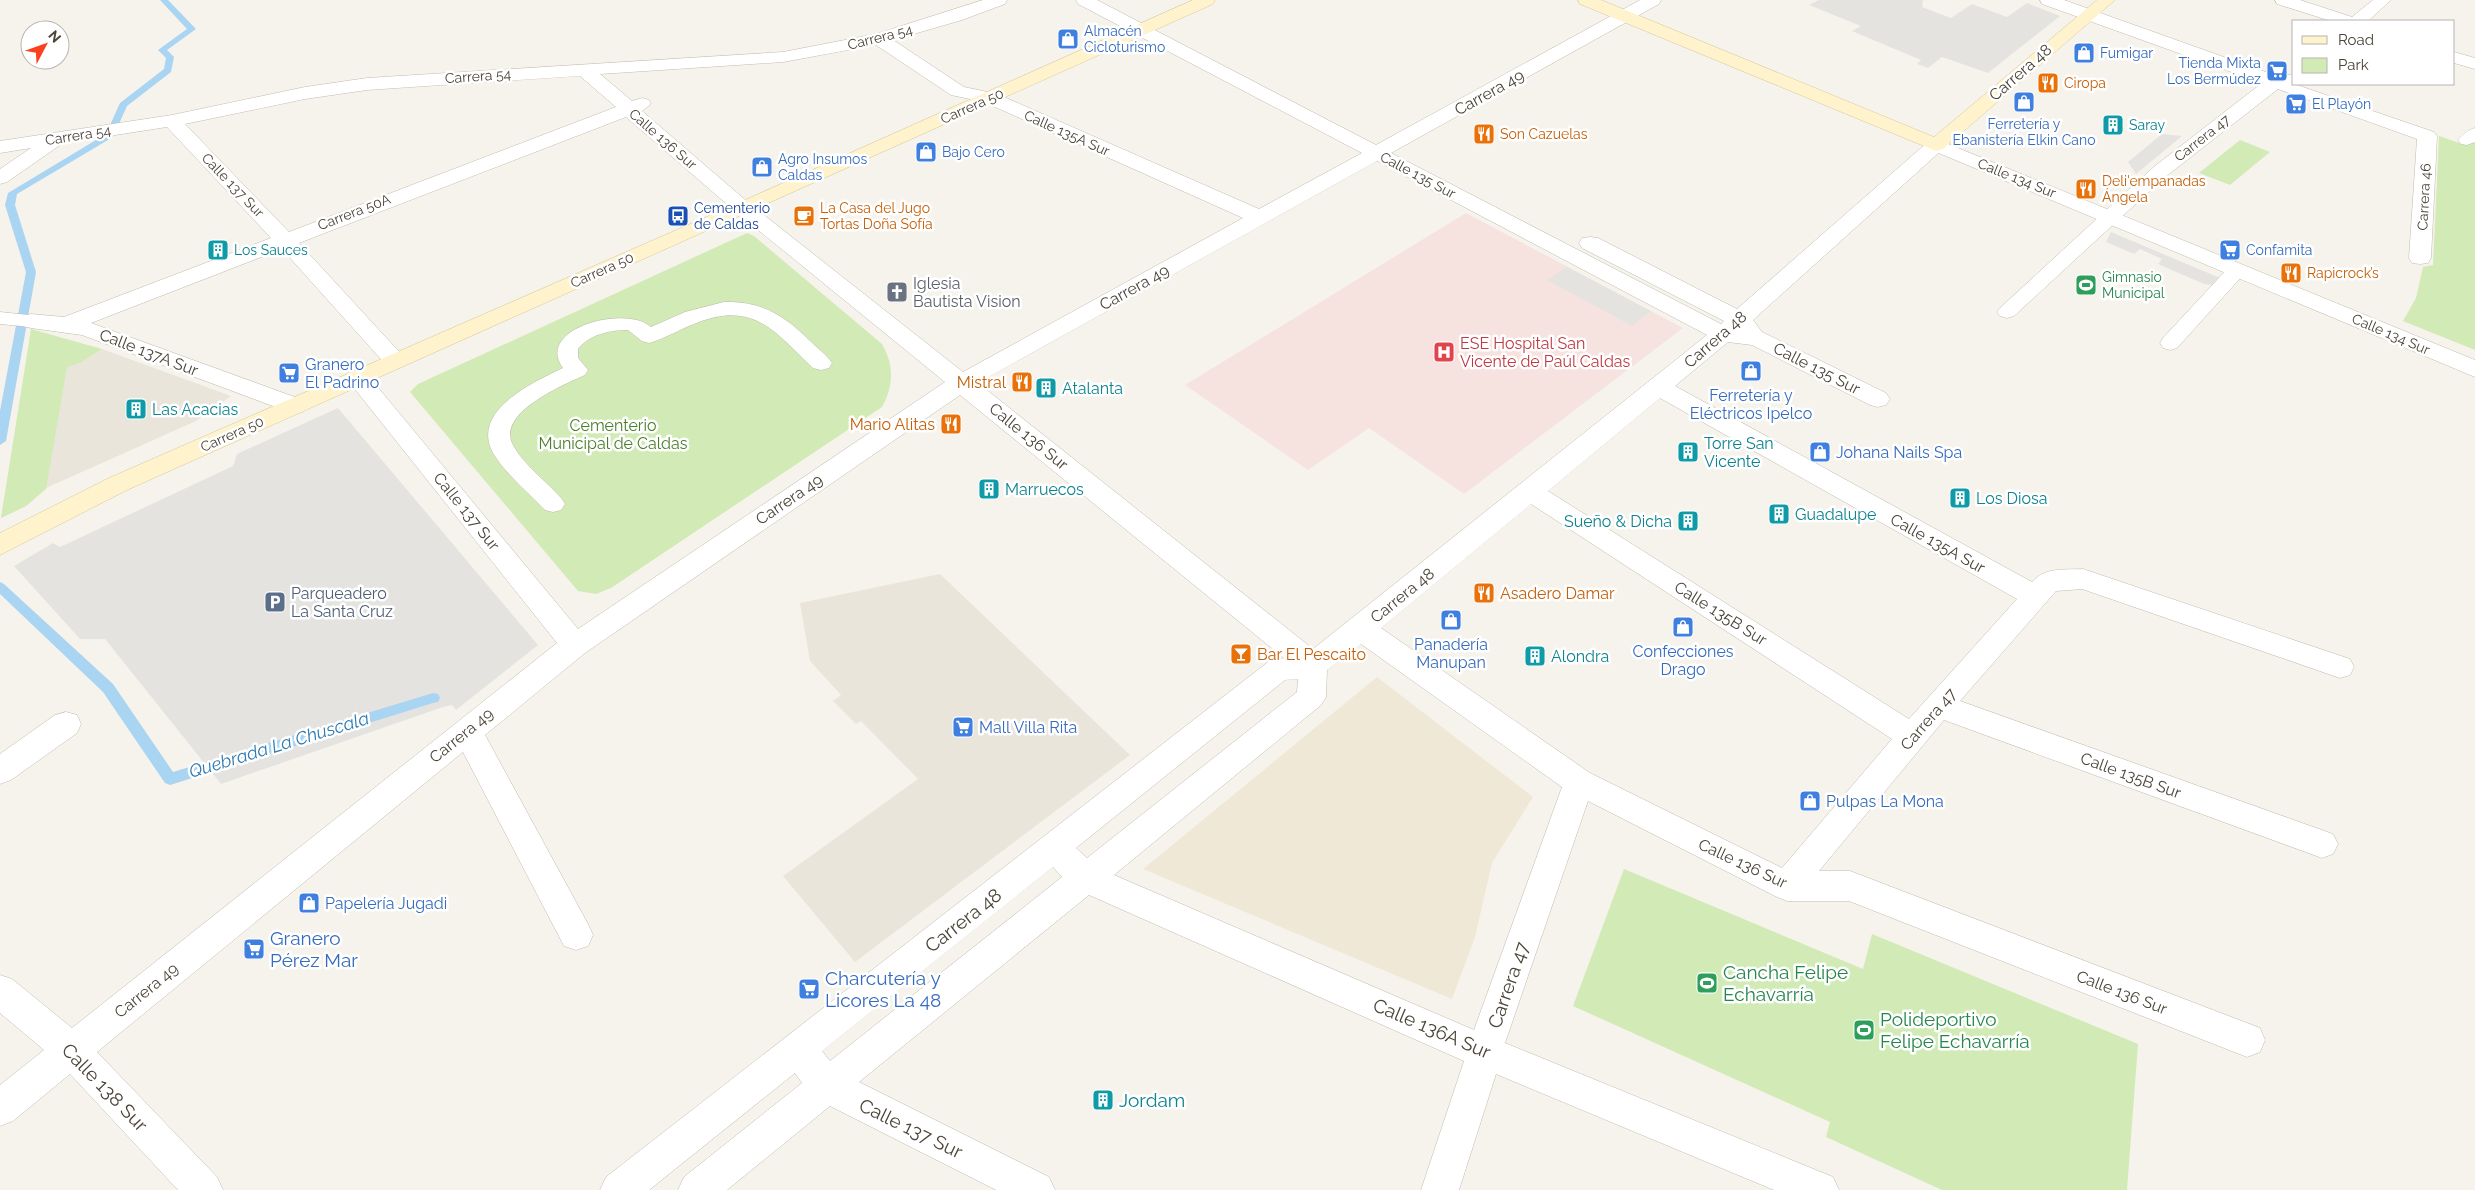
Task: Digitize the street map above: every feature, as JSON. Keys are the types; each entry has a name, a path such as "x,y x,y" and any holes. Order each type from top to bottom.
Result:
{"main road":[{"name":"Carrera 50","path":"0,545 118,484 743,208 1207,0"},
{"name":"Calle 134 Sur","path":"1586,0 1936,145"},
{"name":"Carrera 48","path":"1936,145 2088,14 2107,0"}],"street":[{"name":"Carrera 54","path":"0,147 172,121 305,93 367,84 782,57 879,39 957,8 999,0"},
{"name":"Calle 135 Sur","path":"1084,0 1150,26 1731,326 1878,399"},
{"name":"Calle 135 Sur","path":"1117,0 1150,26"},
{"name":"Carrera 49","path":"0,1108 466,730 574,645 962,382 1387,149 1623,15 1653,0"},
{"path":"2048,0 2275,82"},
{"path":"2283,0 2344,20"},
{"path":"2359,20 2382,0"},
{"name":"Calle 135A Sur","path":"879,39 958,91 990,98 1262,218"},
{"path":"2455,57 2475,64"},
{"name":"Calle 136 Sur","path":"604,69 641,111 743,208 1314,665"},
{"name":"Calle 136 Sur","path":"584,70 641,111"},
{"name":"Carrera 47","path":"2007,312 2162,170 2275,82 2289,80 2292,78"},
{"name":"Carrera 46","path":"2275,82 2427,136 2420,258"},
{"name":"Carrera 50A","path":"77,326 641,111"},
{"name":"Calle 137 Sur","path":"172,121 395,361"},
{"path":"0,178 34,157 61,137"},
{"name":"Calle 134 Sur","path":"1936,145 2475,369"},
{"name":"Carrera 48","path":"619,1190 1055,848 1278,670 1314,665 1360,629 1659,387 1936,145"},
{"name":"Calle 135 Sur","path":"1387,149 1564,230 1731,326"},
{"path":"2170,343 2237,270"},
{"path":"553,504 502,448 500,434 510,411 526,396 577,370 567,360 567,353 570,345 579,337 583,324 626,323 637,326 649,336 703,312 738,308 769,316 821,363"},
{"name":"Calle 137A Sur","path":"13,320 77,326 294,406"},
{"name":"Calle 137 Sur","path":"358,378 574,645"},
{"name":"Calle 135A Sur","path":"1659,387 2034,596"},
{"name":"Calle 135B Sur","path":"1529,491 1912,736"},
{"name":"Carrera 47","path":"1787,886 1912,736 2049,581 2083,578 2340,667"},
{"name":"Calle 136 Sur","path":"1360,629 1580,782 1787,886 1850,886 2247,1040"},
{"path":"697,1190 1084,877 1311,697 1314,665"},
{"name":"Calle 135B Sur","path":"1940,706 2322,844"},
{"path":"0,771 66,724"},
{"path":"466,730 576,935"},
{"name":"Carrera 47","path":"1440,1190 1484,1052 1580,782"},
{"name":"Calle 136A Sur","path":"1055,848 1084,877 1484,1052 1820,1190"},
{"name":"Calle 138 Sur","path":"0,991 71,1050 204,1190"},
{"name":"Calle 137 Sur","path":"798,1049 826,1085 1036,1190"}],"shaded area":[{"path":"1819,0 1923,0 1922,7 1951,18 1972,4 2007,17 2027,3 2060,16 1988,73 1942,57 1928,68 1917,64 1921,60 1852,31 1861,26 1809,5"},
{"path":"2162,134 2182,136 2136,174 2128,162"},
{"name":"ESE Hospital San Vicente de Paúl Caldas","path":"1466,213 1683,328 1464,494 1369,428 1308,470 1185,385"},
{"path":"2111,232 2220,278 2213,285 2204,284 2158,264 2162,259 2140,249 2134,254 2106,242"},
{"path":"1567,267 1651,311 1632,326 1547,280"},
{"name":"Las Acacias","path":"102,349 231,396 196,421 46,488 26,506 1,518 24,378 80,363"},
{"name":"Parqueadero La Santa Cruz","path":"338,408 538,645 456,710 452,705 443,707 221,784 105,639 80,639 14,566 53,543 60,547 233,466 237,454"},
{"path":"940,574 1130,755 855,962 783,876 918,779 861,721 856,724 833,701 841,695 810,661 800,603"},
{"path":"1377,677 1533,797 1492,863 1475,937 1452,999 1143,869"}],"green space":[{"path":"2439,136 2465,145 2475,137 2475,350 2403,321 2416,298 2423,267 2433,265"},
{"path":"2240,140 2270,152 2230,185 2199,173"},
{"name":"Cementerio Municipal de Caldas","path":"747,233 754,236 882,344 889,360 891,375 886,399 882,407 611,588 596,594 578,591 410,392 418,384"},
{"path":"31,329 102,349 80,363 67,367 46,489 26,506 1,518"},
{"name":"Polideportivo Felipe Echavarría","path":"1624,869 1863,969 1872,934 2138,1044 2127,1190 1942,1190 1826,1137 1830,1122 1573,1006"}],"waterway":[{"name":"Quebrada La Chuscala","path":"0,441 31,272 10,205 13,193 110,135 123,105 168,70 170,57 162,50 192,29 164,0"},
{"name":"Quebrada La Chuscala","path":"0,587 108,688 170,779 433,698"}],"place":[{"name":"Almacén Cicloturismo","path":"1068,39"},
{"name":"Fumigar","path":"2084,53"},
{"name":"Tienda Mixta Los Bermúdez","path":"2277,71"},
{"name":"Ciropa","path":"2048,83"},
{"name":"Ferretería y Ebanistería Elkin Cano","path":"2024,102"},
{"name":"El Playón","path":"2296,104"},
{"name":"Saray","path":"2113,125"},
{"name":"Son Cazuelas","path":"1484,134"},
{"name":"Bajo Cero","path":"926,152"},
{"name":"Agro Insumos Caldas","path":"762,167"},
{"name":"Deli'empanadas Ángela","path":"2086,189"},
{"name":"Cementerio de Caldas","path":"678,216"},
{"name":"La Casa del Jugo Tortas Doña Sofía","path":"804,216"},
{"name":"Los Sauces","path":"218,250"},
{"name":"Confamita","path":"2230,250"},
{"name":"Rapicrock’s","path":"2291,273"},
{"name":"Gimnasio Municipal","path":"2086,285"},
{"name":"Iglesia Bautista Vision","path":"897,292"},
{"name":"ESE Hospital San Vicente de Paúl Caldas","path":"1444,352"},
{"name":"Ferretería y Eléctricos Ipelco","path":"1751,371"},
{"name":"Granero El Padrino","path":"289,373"},
{"name":"Mistral","path":"1022,382"},
{"name":"Atalanta","path":"1046,388"},
{"name":"Las Acacias","path":"136,409"},
{"name":"Mario Alitas","path":"951,424"},
{"name":"Torre San Vicente","path":"1688,452"},
{"name":"Johana Nails Spa","path":"1820,452"},
{"name":"Marruecos","path":"989,489"},
{"name":"Los Diosa","path":"1960,498"},
{"name":"Guadalupe","path":"1779,514"},
{"name":"Sueño & Dicha","path":"1688,521"},
{"name":"Asadero Damar","path":"1484,593"},
{"name":"Parqueadero La Santa Cruz","path":"275,602"},
{"name":"Panadería Manupan","path":"1451,620"},
{"name":"Confecciones Drago","path":"1683,627"},
{"name":"Bar El Pescaito","path":"1241,654"},
{"name":"Alondra","path":"1535,656"},
{"name":"Mall Villa Rita","path":"963,727"},
{"name":"Pulpas La Mona","path":"1810,801"},
{"name":"Papelería Jugadi","path":"309,903"},
{"name":"Granero Pérez Mar","path":"254,949"},
{"name":"Cancha Felipe Echavarría","path":"1707,983"},
{"name":"Charcutería y Licores La 48","path":"809,989"},
{"name":"Polideportivo Felipe Echavarría","path":"1864,1030"},
{"name":"Jordam","path":"1103,1100"}]}
